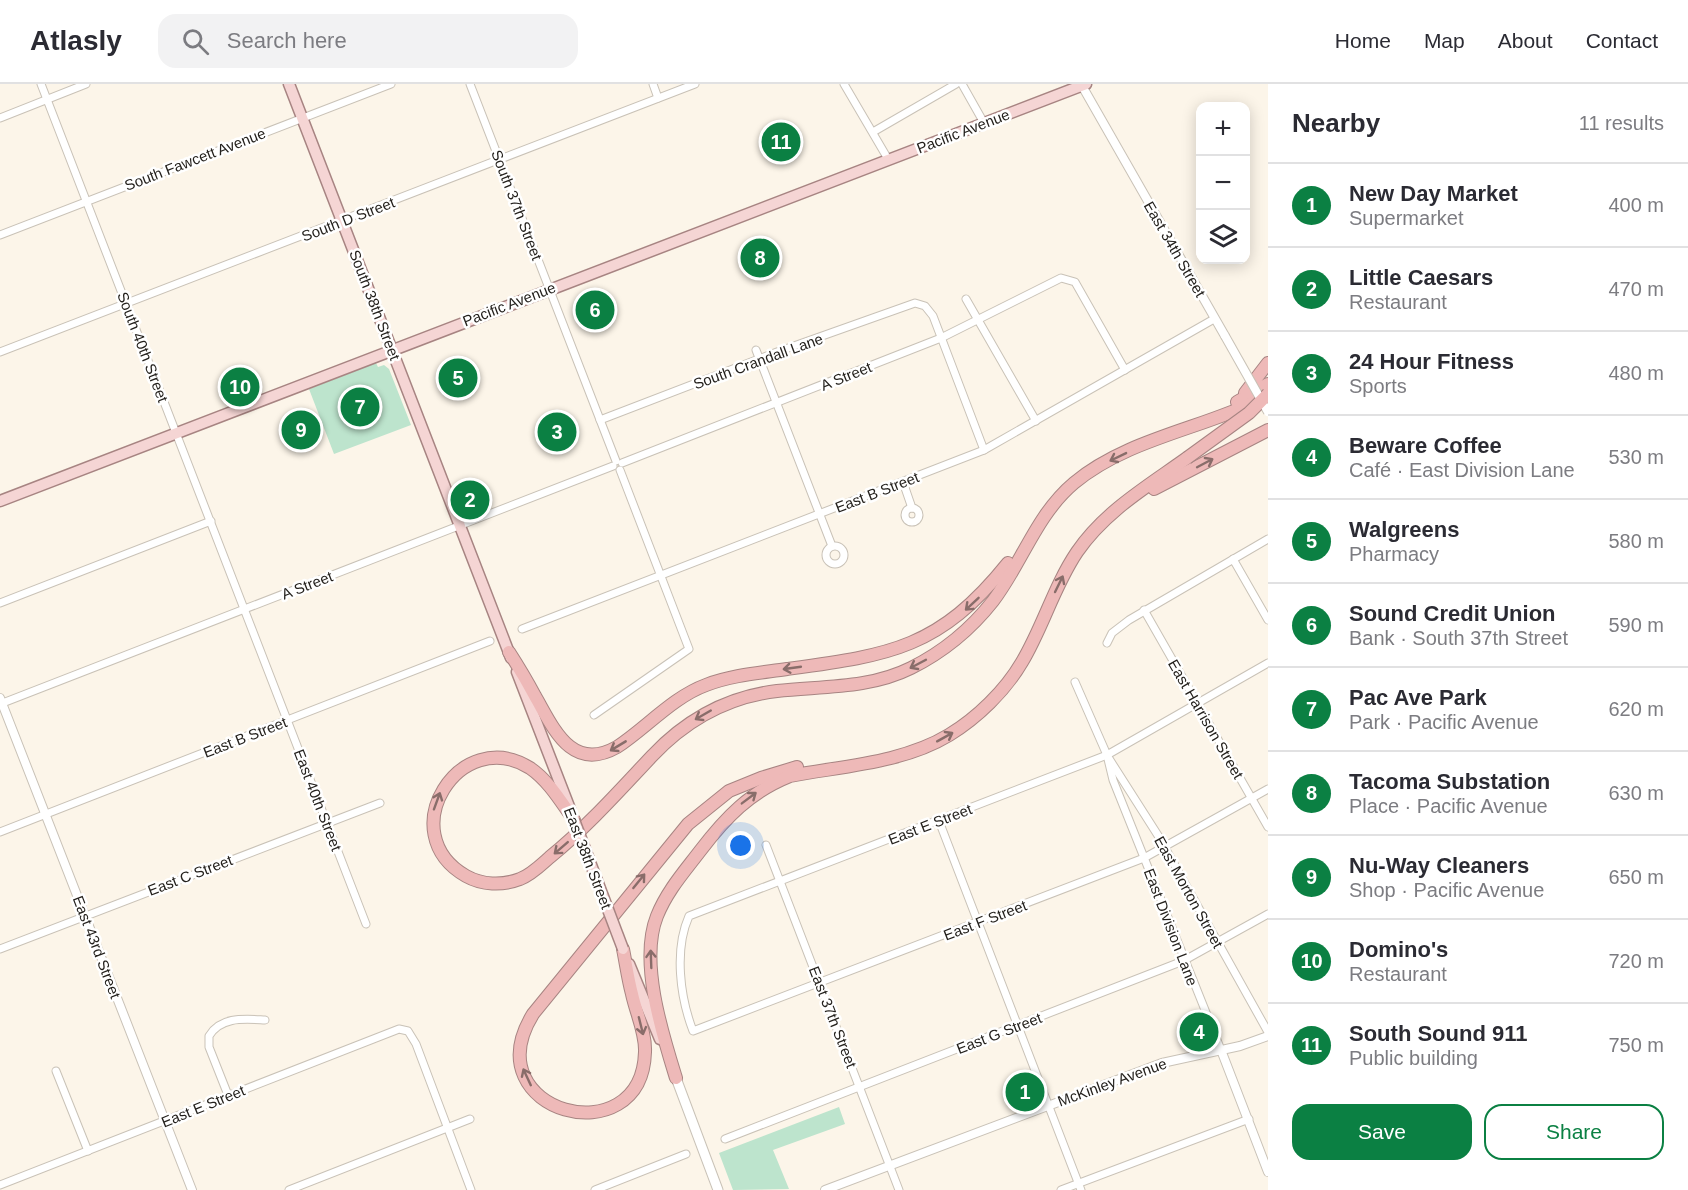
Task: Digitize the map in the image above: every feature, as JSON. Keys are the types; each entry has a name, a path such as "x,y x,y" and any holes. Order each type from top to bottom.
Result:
{"highway":[{"path":"1226,407 1252,387 1268,363"},
{"path":"1172,434 1268,384"},
{"path":"509,652 559,739 579,751 602,753 617,747 704,686 740,676 874,655 931,635 953,621 975,602 1061,496 1082,478 1117,457 1268,395"},
{"path":"676,1078 655,993 651,962 653,930 672,888 728,816 756,792 790,776 890,757 947,736 993,699 1022,662 1065,573 1097,527 1116,509 1249,413 1268,395"},
{"path":"1116,509 1268,430"},
{"path":"574,820 536,773 510,760 492,759 472,764 450,779 437,800 433,824 442,853 464,875 488,883 507,883 520,879 563,847 678,731 709,711 761,693 842,687 889,678 929,658 961,635 993,601 1037,527"},
{"path":"623,949 645,1048 641,1074 624,1098 609,1108 580,1114 560,1109 534,1092 523,1069 520,1050 526,1025 665,848 712,802 761,778 801,766 890,757"}],"main road":[{"name":"South 38th Street","path":"289,84 460,526"},
{"name":"Pacific Avenue","path":"0,501 1083,85"},
{"name":"East 38th Street","path":"460,526 718,1190"}],"street":[{"name":"South 40th Street","path":"41,84 246,609"},
{"path":"0,118 86,84"},
{"name":"South Fawcett Avenue","path":"0,235 391,84"},
{"name":"South 37th Street","path":"470,84 618,465"},
{"path":"653,84 658,98"},
{"name":"South D Street","path":"0,352 695,84"},
{"path":"844,84 888,159"},
{"path":"873,132 956,84"},
{"path":"962,84 984,123"},
{"name":"East 34th Street","path":"1083,85 1268,412"},
{"name":"A Street","path":"1,702 941,338 1050,281 1064,278 1078,286 1125,370"},
{"path":"966,299 1036,421"},
{"name":"South Crandall Lane","path":"600,420 759,359 915,303 925,306 930,312 941,338"},
{"name":"East B Street","path":"522,629 984,450 1214,319"},
{"path":"941,338 984,450"},
{"path":"756,350 832,546"},
{"path":"594,715 689,649 618,465"},
{"path":"903,482 912,508"},
{"path":"0,603 211,521"},
{"path":"1107,643 1115,630 1144,610 1268,539"},
{"path":"1233,560 1268,620"},
{"name":"East 40th Street","path":"246,609 366,924"},
{"name":"East Harrison Street","path":"1144,610 1268,827"},
{"name":"East B Street","path":"0,832 490,641"},
{"name":"East E Street","path":"693,1031 682,984 681,960 681,938 689,916 1107,755 1268,663"},
{"name":"East Division Lane","path":"1075,682 1107,755 1113,780 1183,961 1267,1166"},
{"name":"East 43rd Street","path":"1,702 192,1190"},
{"name":"East Morton Street","path":"1107,755 1165,849 1268,1034"},
{"name":"East F Street","path":"693,1031 1144,858 1165,849 1268,789"},
{"name":"East C Street","path":"0,949 380,802"},
{"path":"939,820 1080,1187"},
{"name":"East 37th Street","path":"766,845 899,1190"},
{"name":"East G Street","path":"725,1139 1183,961 1268,914"},
{"path":"228,1095 209,1047 208,1035 216,1027 231,1020 265,1020"},
{"name":"East E Street","path":"0,1185 393,1030 406,1030 416,1044 447,1128"},
{"name":"McKinley Avenue","path":"825,1190 1162,1063 1221,1050 1268,1034"},
{"path":"56,1071 88,1151"},
{"path":"289,1190 470,1119"},
{"path":"1061,1190 1080,1187 1249,1119"},
{"path":"447,1128 471,1190"},
{"path":"595,1190 686,1154"},
{"path":"12,1181 15,1190"}],"green space":[{"path":"376,363 378,367 384,365 389,369 411,425 334,454 309,389"},
{"path":"839,1107 845,1124 773,1150 789,1189 733,1190 719,1153"}],"place":[{"name":"South Sound 911","path":"781,142"},
{"name":"Tacoma Substation","path":"760,258"},
{"name":"Sound Credit Union","path":"595,310"},
{"name":"Walgreens","path":"458,378"},
{"name":"Domino's","path":"240,387"},
{"name":"Pac Ave Park","path":"360,407"},
{"name":"Nu-Way Cleaners","path":"301,430"},
{"name":"24 Hour Fitness","path":"557,432"},
{"name":"Little Caesars","path":"470,500"},
{"name":"Beware Coffee","path":"1199,1032"},
{"name":"New Day Market","path":"1025,1092"}]}
